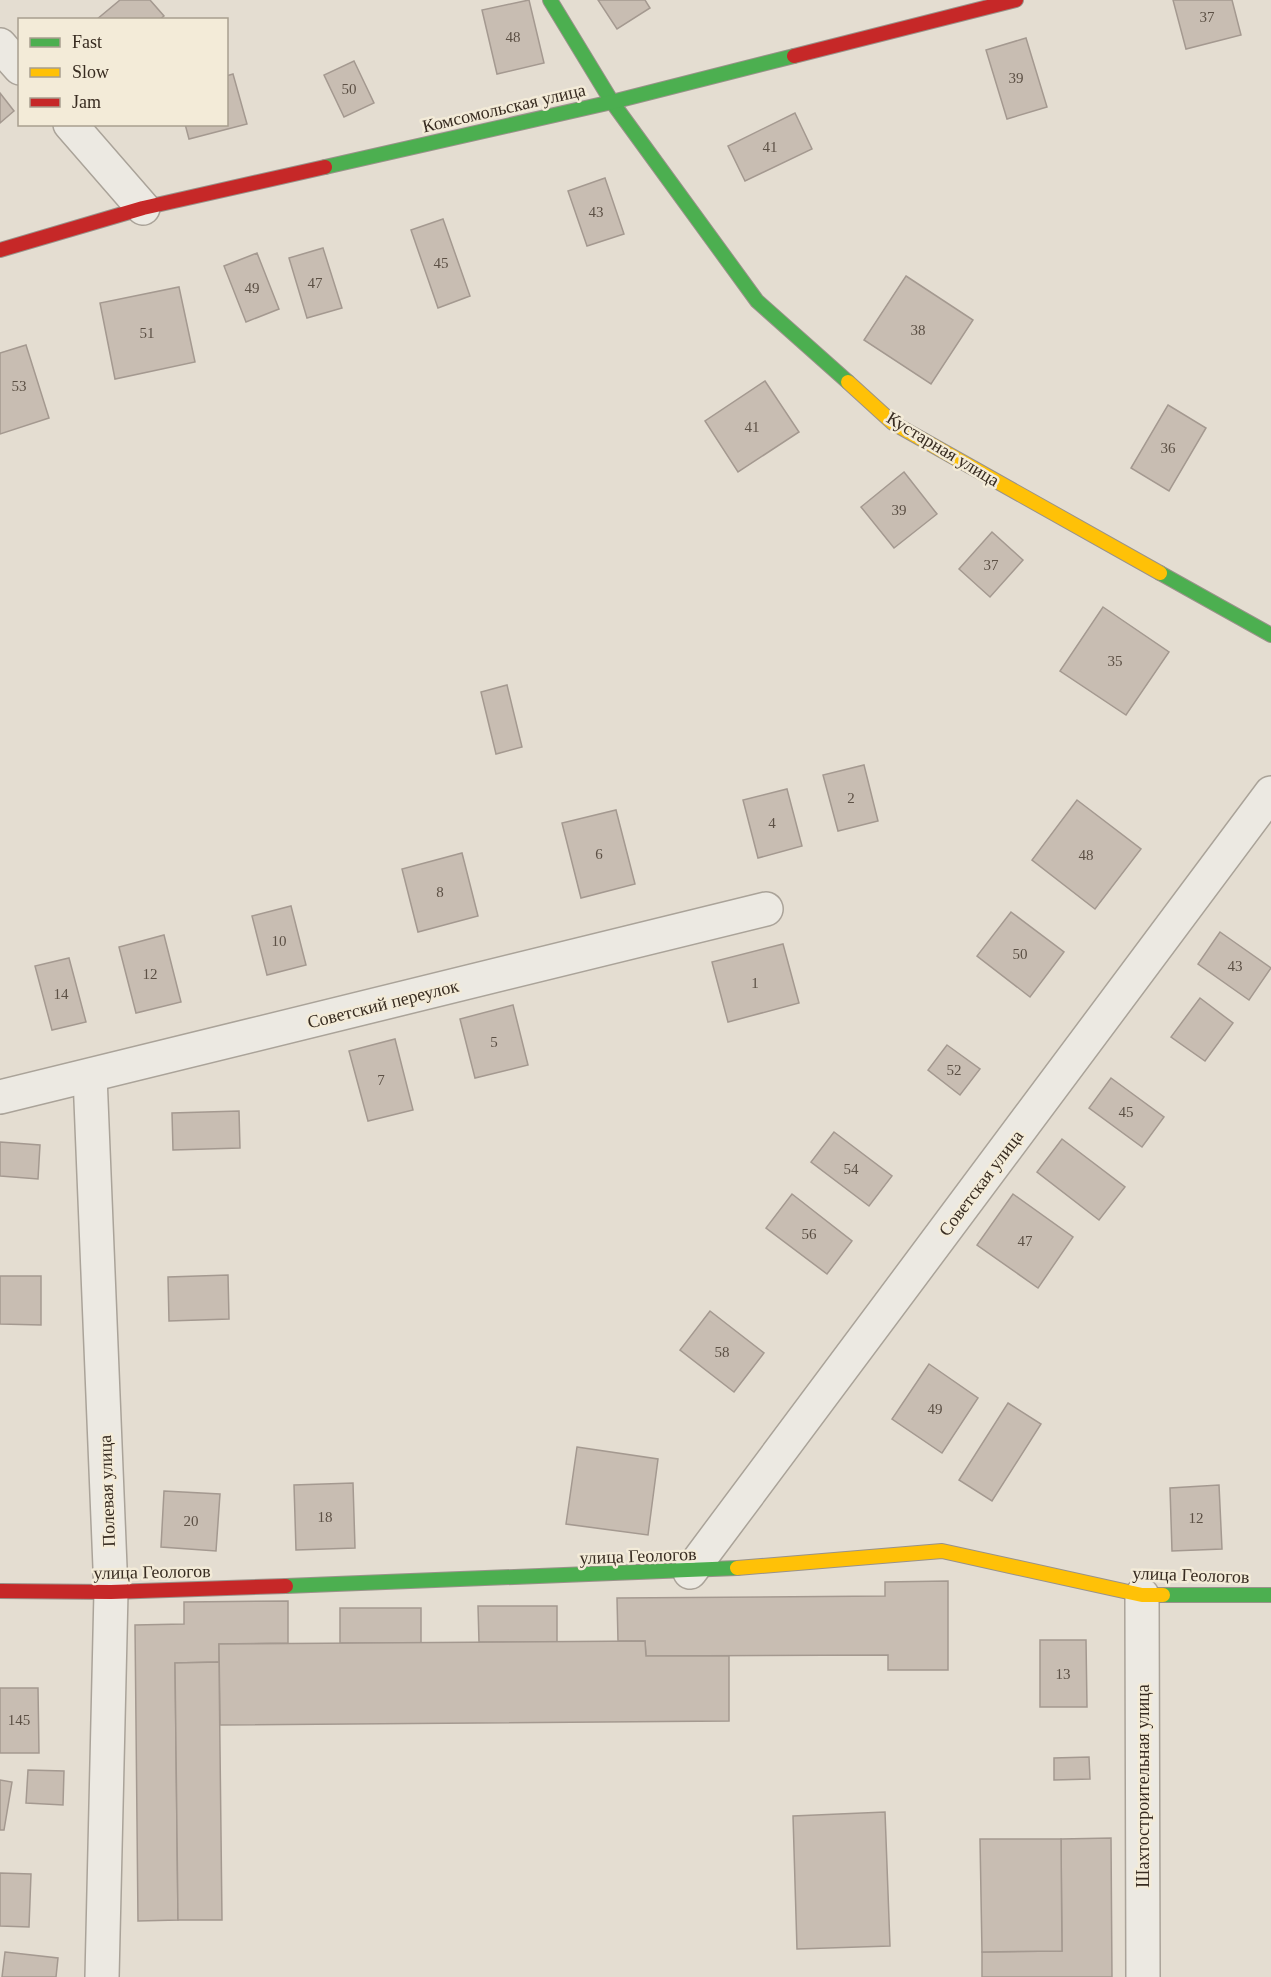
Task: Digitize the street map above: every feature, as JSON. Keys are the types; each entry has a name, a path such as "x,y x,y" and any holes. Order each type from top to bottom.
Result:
{"street":[{"name":"Кустарная улица","path":"550,0 612,102 757,301 893,423 1271,634"},
{"name":"Комсомольская улица","path":"0,250 143,208 612,102 1016,0"},
{"path":"0,45 18,66"},
{"path":"72,126 143,208"},
{"name":"Советская улица","path":"690,1572 1271,793"},
{"name":"Советский переулок","path":"0,1097 766,909"},
{"name":"Полевая улица","path":"90,1076 111,1592 102,1977"},
{"name":"улица Геологов","path":"0,1591 111,1592 690,1572 942,1551 1142,1595 1271,1595"},
{"name":"Шахтостроительная улица","path":"1142,1595 1143,1977"}],"building":[{"path":"120,0 150,0 164,16 162,18 98,18"},
{"path":"529,0 544,63 497,74 482,10"},
{"path":"598,0 645,0 650,8 617,29"},
{"path":"1173,0 1232,0 1241,35 1186,49"},
{"path":"1026,38 1047,107 1007,119 986,50"},
{"path":"354,61 374,103 344,117 324,75"},
{"path":"233,74 247,124 189,139 186,126 228,126 228,75"},
{"path":"0,93 14,111 0,123"},
{"path":"795,113 812,149 745,181 728,146"},
{"path":"605,178 624,234 587,246 568,191"},
{"path":"443,219 470,296 438,308 411,230"},
{"path":"323,248 342,308 307,318 289,258"},
{"path":"257,253 279,309 246,322 224,266"},
{"path":"906,276 973,320 931,384 864,340"},
{"path":"179,287 195,362 115,379 100,303"},
{"path":"26,345 49,418 0,434 0,353"},
{"path":"765,381 799,432 738,472 705,421"},
{"path":"1168,405 1206,428 1169,491 1131,468"},
{"path":"904,472 937,514 894,548 861,507"},
{"path":"992,532 1023,560 990,597 959,569"},
{"path":"1103,607 1169,652 1126,715 1060,671"},
{"path":"507,685 522,747 496,754 481,692"},
{"path":"864,765 878,821 838,831 823,775"},
{"path":"787,789 802,846 758,858 743,800"},
{"path":"1077,800 1141,849 1095,909 1032,860"},
{"path":"616,810 635,884 581,898 562,823"},
{"path":"462,853 478,916 418,932 402,869"},
{"path":"291,906 306,965 267,975 252,916"},
{"path":"1011,912 1064,952 1030,997 977,956"},
{"path":"1220,932 1271,968 1249,1000 1198,964"},
{"path":"164,935 181,1002 136,1013 119,947"},
{"path":"783,944 799,1003 728,1022 712,962"},
{"path":"69,958 86,1022 52,1030 35,966"},
{"path":"1200,998 1233,1023 1205,1061 1171,1037"},
{"path":"513,1005 528,1065 475,1078 460,1019"},
{"path":"395,1039 413,1110 368,1121 349,1051"},
{"path":"947,1045 980,1069 960,1095 928,1070"},
{"path":"1111,1078 1164,1117 1142,1147 1089,1108"},
{"path":"239,1111 240,1148 173,1150 172,1113"},
{"path":"834,1132 892,1176 869,1206 811,1162"},
{"path":"1062,1139 1125,1187 1099,1220 1037,1172"},
{"path":"0,1142 40,1145 38,1179 0,1176"},
{"path":"792,1194 852,1241 827,1274 766,1228"},
{"path":"1013,1194 1073,1237 1038,1288 977,1245"},
{"path":"228,1275 229,1319 169,1321 168,1277"},
{"path":"0,1276 41,1276 41,1325 0,1324"},
{"path":"710,1311 764,1353 734,1392 680,1350"},
{"path":"929,1364 978,1398 942,1453 892,1419"},
{"path":"1008,1403 1041,1424 992,1501 959,1480"},
{"path":"577,1447 658,1459 648,1535 566,1524"},
{"path":"353,1483 355,1548 296,1550 294,1485"},
{"path":"1219,1485 1222,1549 1172,1551 1170,1488"},
{"path":"164,1491 220,1494 216,1551 161,1547"},
{"path":"948,1581 948,1670 888,1670 888,1655 646,1656 645,1641 618,1641 617,1598 885,1596 885,1582"},
{"path":"288,1601 288,1643 219,1644 219,1662 175,1663 178,1920 138,1921 135,1625 184,1624 184,1602"},
{"path":"478,1606 557,1606 557,1642 479,1642"},
{"path":"340,1608 421,1608 421,1643 340,1643"},
{"path":"1040,1640 1086,1640 1087,1707 1040,1707"},
{"path":"645,1641 646,1656 729,1656 729,1721 220,1725 219,1644"},
{"path":"219,1662 222,1920 178,1920 175,1663"},
{"path":"0,1688 38,1688 39,1753 0,1753"},
{"path":"1089,1757 1090,1779 1054,1780 1054,1758"},
{"path":"28,1770 64,1771 63,1805 26,1803"},
{"path":"0,1780 12,1782 4,1830 0,1830"},
{"path":"885,1812 890,1946 797,1949 793,1816"},
{"path":"1111,1838 1112,1977 982,1977 982,1952 1062,1951 1061,1839"},
{"path":"980,1839 1061,1839 1062,1951 982,1952"},
{"path":"0,1873 31,1874 29,1927 0,1926"},
{"path":"5,1952 58,1958 56,1977 2,1977"}],"traffic: fast":[{"path":"550,0 612,102 757,301 848,382"},
{"path":"325,167 612,102 794,56"},
{"path":"1160,573 1271,635"},
{"path":"286,1586 737,1568"},
{"path":"1163,1595 1271,1595"}],"traffic: slow":[{"path":"848,382 893,423 1160,573"},
{"path":"737,1568 942,1551 1142,1595 1163,1595"}],"traffic: jam":[{"path":"794,56 1016,0"},
{"path":"0,250 143,208 325,167"},
{"path":"0,1591 111,1592 286,1586"}]}
